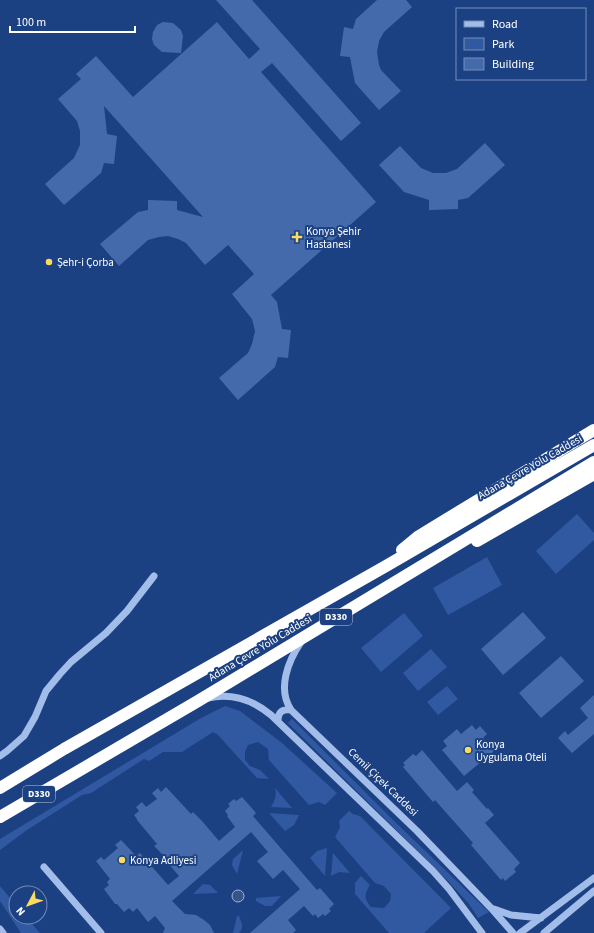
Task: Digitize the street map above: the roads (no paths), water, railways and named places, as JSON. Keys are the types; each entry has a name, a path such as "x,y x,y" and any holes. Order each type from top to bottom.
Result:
{"highway":[{"path":"386,566 419,536 594,430"},
{"name":"Adana Çevre Yolu Caddesi","path":"0,788 64,749 386,566 594,444"},
{"name":"Adana Çevre Yolu Caddesi","path":"0,816 198,701 594,462"},
{"path":"409,573 449,556 474,543 594,474"}],"street":[{"path":"0,756 24,736 35,717 46,691 60,674 71,662 106,633 127,611 154,576"},
{"name":"Cemil Çiçek Caddesi","path":"306,635 296,650 288,668 285,683 286,703 291,710 418,831 513,933"},
{"path":"198,701 218,696 239,698 259,706 278,721 433,871 449,889 482,933"},
{"path":"278,721 280,712 283,710 291,710"},
{"path":"44,867 101,933"},
{"path":"520,933 594,878"},
{"path":"544,933 594,891"},
{"path":"491,908 511,915 541,918"},
{"path":"470,918 474,933"},
{"path":"0,929 3,933"}],"place":[{"name":"Konya Şehir Hastanesi","path":"297,237"},
{"name":"Şehr-i Çorba","path":"49,262"},
{"name":"Konya Uygulama Oteli","path":"468,750"},
{"name":"Konya Adliyesi","path":"122,860"}]}
